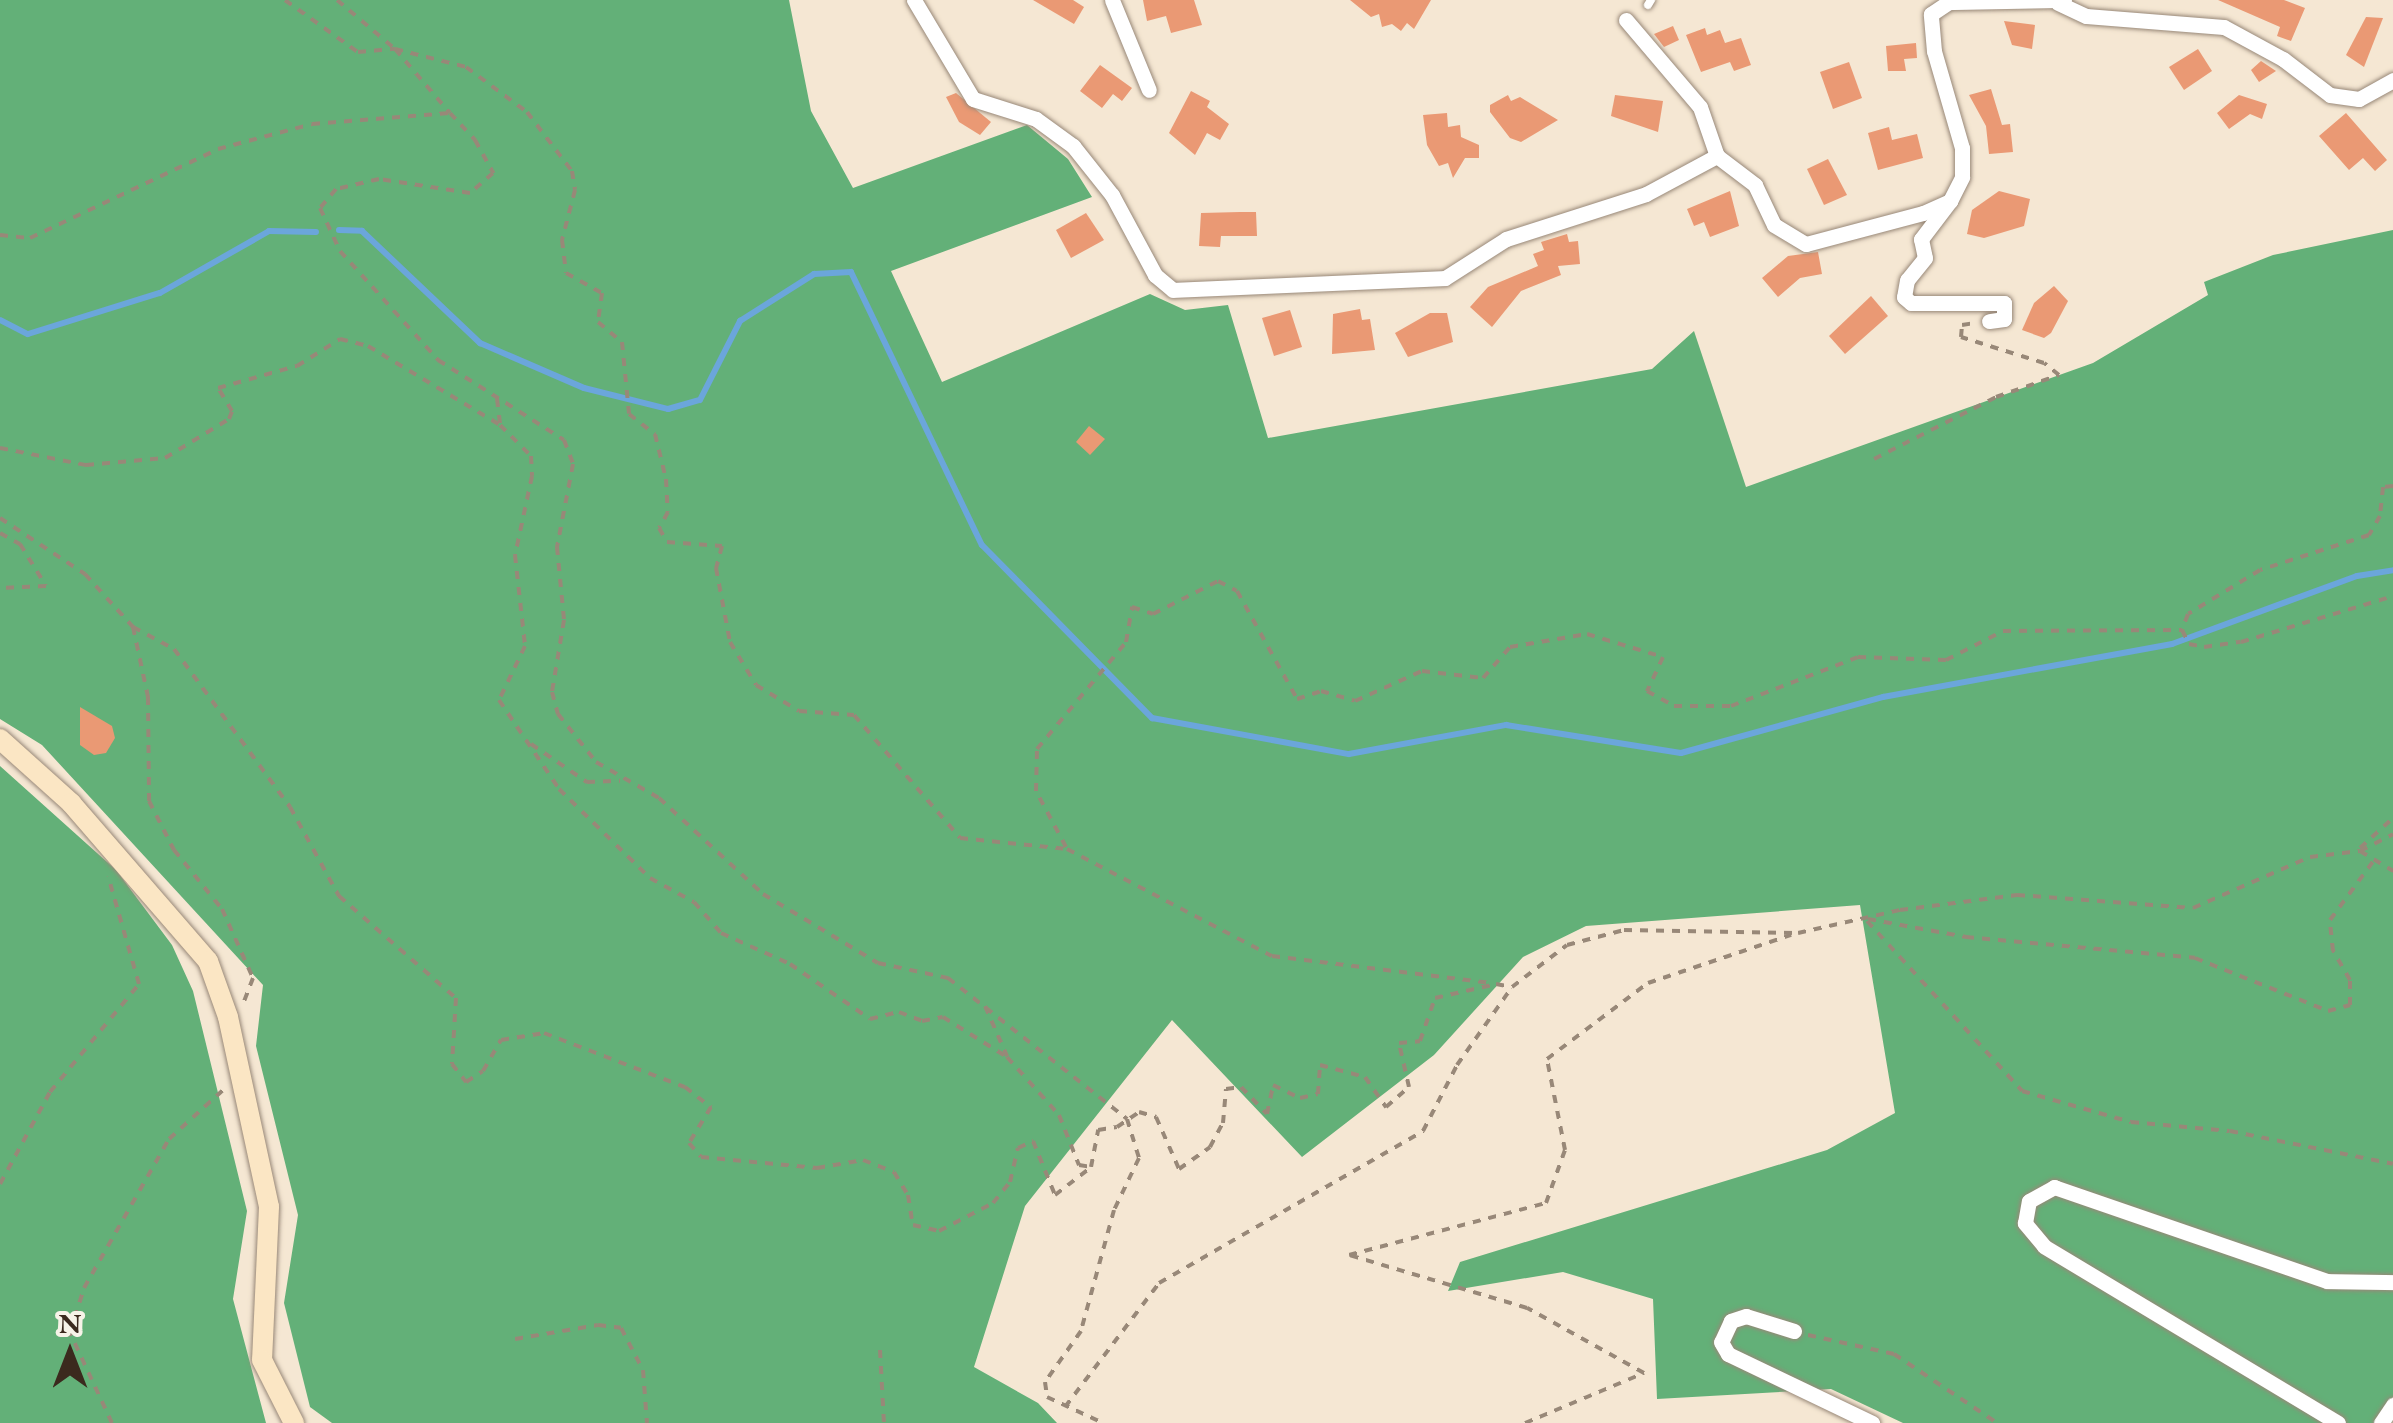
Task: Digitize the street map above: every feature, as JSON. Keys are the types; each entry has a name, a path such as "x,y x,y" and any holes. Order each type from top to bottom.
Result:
{"street":[{"path":"914,0 972,99 1036,119 1073,146 1112,195 1155,275 1173,290 1446,278 1524,231 1646,194 1718,156"},
{"path":"1112,0 1149,90"},
{"path":"1989,322 2004,319 2004,303 1911,304 1904,297 1907,280 1926,258 1921,240 1962,176 1962,148 1934,51 1931,14 1949,2 2061,1 2086,16 2224,27 2283,59 2330,95 2359,99 2393,80"},
{"path":"1626,20 1700,107 1718,156 1755,186 1774,225 1806,244 1856,236 1950,200"},
{"path":"0,740 107,842 208,961 242,1073 269,1207 262,1360 294,1423"},
{"path":"2338,1423 2044,1246 2025,1222 2028,1201 2054,1187 2326,1281 2393,1282"},
{"path":"1794,1330 1746,1316 1731,1322 1721,1342 1728,1354 1872,1423"},
{"path":"2382,1423 2393,1406"}],"path":[{"path":"285,0 358,52 395,49 466,67 527,112 572,171 575,190 562,240 566,273 602,293 598,322 622,342 630,414 655,434 666,479 668,512 658,528 667,542 722,546 716,568 730,642 756,686 799,711 854,715 960,838 1067,849 1272,956 1388,972 1429,970 1512,986"},
{"path":"337,0 395,49 450,113 494,173 470,193 379,179 336,188 320,208 340,252 438,360 564,440 573,464 557,547 564,620 552,692 558,714 596,762 659,798 763,894 878,963 948,978 983,1001 1127,1119 1139,1158 1114,1210 1081,1331 1045,1382 1048,1397 1103,1423"},
{"path":"0,235 30,238 236,144 312,124 450,113"},
{"path":"1874,460 1996,397 2059,375 1958,330 1989,322"},
{"path":"0,448 86,466 165,458 229,419 218,388 297,366 340,340 368,346 500,425 531,456 515,555 525,646 499,700 559,788 650,878 694,902 721,933 790,964 870,1019 899,1012 922,1020 943,1017 1008,1056"},
{"path":"498,399 500,425"},
{"path":"2393,486 2383,487 2380,516 2369,534 2260,570 2188,614 2182,630 2189,644 2241,642 2393,596"},
{"path":"0,518 85,574 132,627 174,650 274,783 339,896 456,998 452,1064 466,1082 483,1071 501,1040 544,1033 629,1063 698,1097 711,1108 688,1143 702,1157 817,1168 863,1160 894,1172 908,1194 913,1224 938,1231 993,1203 1010,1182 1018,1148 1033,1141 1056,1195 1091,1167 1098,1130 1138,1112 1156,1116 1179,1169 1210,1146 1224,1122 1226,1090 1241,1087 1267,1114 1273,1085 1300,1098 1318,1094 1320,1065 1365,1077 1386,1107 1409,1087 1399,1043 1420,1041 1435,998 1496,984"},
{"path":"0,533 20,544 46,586 0,588"},
{"path":"1067,849 1036,791 1037,749 1126,642 1132,607 1154,614 1218,581 1237,591 1298,699 1321,691 1355,700 1422,671 1483,678 1510,647 1587,634 1663,657 1646,691 1674,706 1732,706 1858,657 1946,660 2003,631 2182,630"},
{"path":"132,627 148,697 149,801 174,850 222,909 253,978 242,1006 228,1017"},
{"path":"528,742 587,782 624,781"},
{"path":"2358,851 2393,818"},
{"path":"1524,1423 1644,1372 1528,1308 1348,1256 1546,1203 1564,1150 1548,1059 1648,983 1798,932 2016,895 2193,908 2310,857 2358,851 2393,834"},
{"path":"0,1184 50,1092 139,984 103,862 107,842"},
{"path":"2358,851 2376,856 2393,871"},
{"path":"1864,918 1966,937 2195,958 2328,1011 2350,1006 2350,980 2334,952 2330,920 2376,856"},
{"path":"1864,918 2022,1091 2131,1122 2230,1131 2393,1164"},
{"path":"1065,1407 1159,1283 1422,1131 1457,1066 1512,986 1567,944 1624,930 1798,932"},
{"path":"983,1001 1008,1056 1059,1115 1079,1165 1091,1167"},
{"path":"112,1423 70,1334 84,1288 169,1139 242,1073"},
{"path":"515,1339 598,1324 621,1328 643,1370 646,1423"},
{"path":"1794,1330 1894,1354 1997,1423"},
{"path":"880,1350 884,1423"}],"green space":[{"path":"0,0 789,0 811,111 853,188 1027,125 1068,159 1092,197 891,271 942,382 1150,294 1185,310 1228,305 1268,438 1652,369 1694,331 1746,487 2093,363 2208,295 2204,282 2273,255 2393,230 2393,1400 2381,1423 1903,1423 1831,1389 1657,1399 1653,1299 1563,1272 1448,1291 1460,1262 1827,1150 1895,1113 1860,905 1586,926 1523,957 1434,1055 1302,1157 1172,1020 1025,1206 974,1367 1038,1403 1057,1423 332,1423 310,1407 284,1303 298,1215 256,1046 263,985 42,745 0,719"},
{"path":"0,766 116,870 172,945 193,991 247,1211 233,1299 266,1423 0,1423"}],"building":[{"path":"1033,0 1073,0 1084,7 1074,24"},
{"path":"1143,0 1194,0 1202,25 1171,33 1166,16 1147,21"},
{"path":"1350,0 1431,0 1414,29 1407,23 1401,31 1392,24 1382,27 1379,14 1371,17"},
{"path":"2218,0 2284,0 2305,8 2291,41 2277,36 2280,27"},
{"path":"2366,17 2383,18 2364,67 2346,55"},
{"path":"2004,21 2035,25 2032,49 2012,45"},
{"path":"1673,26 1679,40 1664,47 1654,34"},
{"path":"1705,28 1707,35 1720,30 1725,43 1741,38 1751,65 1734,71 1730,62 1701,72 1686,35"},
{"path":"1916,43 1917,58 1904,59 1906,71 1888,71 1886,46"},
{"path":"2198,49 2212,71 2184,90 2169,67"},
{"path":"2261,61 2276,71 2259,82 2251,70"},
{"path":"1849,62 1862,98 1833,109 1820,72"},
{"path":"1100,65 1132,88 1122,101 1113,94 1102,108 1080,91"},
{"path":"1991,89 2002,125 2010,124 2013,152 1989,154 1986,126 1969,95"},
{"path":"1191,91 1210,101 1207,107 1229,124 1220,140 1207,133 1195,155 1169,133"},
{"path":"956,93 991,122 980,135 959,122 946,97"},
{"path":"1508,95 1511,101 1520,97 1558,120 1521,142 1510,138 1490,112 1490,105"},
{"path":"1615,95 1663,101 1658,132 1611,116"},
{"path":"2239,95 2267,104 2262,119 2250,114 2229,129 2217,113"},
{"path":"1447,113 1448,127 1460,125 1461,137 1479,145 1479,158 1465,158 1453,178 1448,163 1439,166 1427,145 1423,115"},
{"path":"2346,113 2387,160 2375,171 2363,158 2349,170 2319,136"},
{"path":"1889,127 1892,140 1917,134 1923,158 1878,170 1868,133"},
{"path":"1828,159 1847,195 1824,205 1807,169"},
{"path":"1730,191 1739,226 1710,237 1704,222 1694,226 1687,209"},
{"path":"1999,191 2030,199 2024,226 1984,238 1967,234 1972,210"},
{"path":"1256,212 1257,236 1221,236 1220,247 1199,246 1201,213"},
{"path":"1086,213 1104,240 1071,258 1056,230"},
{"path":"1567,234 1569,242 1578,241 1580,264 1558,266 1561,275 1521,291 1492,327 1470,307 1488,287 1538,266 1533,254 1544,250 1541,242"},
{"path":"1818,252 1822,274 1800,278 1778,297 1762,278 1788,256"},
{"path":"2054,286 2068,301 2051,333 2044,338 2022,330 2034,303"},
{"path":"1871,296 1888,316 1845,354 1829,336"},
{"path":"1360,309 1362,320 1370,319 1375,350 1332,354 1333,314"},
{"path":"1290,310 1302,347 1274,356 1262,318"},
{"path":"1430,313 1447,313 1453,342 1408,357 1395,333"},
{"path":"1089,426 1105,439 1090,455 1076,442"},
{"path":"80,707 112,726 115,738 106,753 94,755 80,745"}],"waterway":[{"path":"339,230 362,231 480,343 584,388 668,409 700,400 740,321 814,274 851,272 982,545 1152,718 1349,754 1506,725 1681,753 1883,697 2172,644 2357,576 2393,570"},
{"path":"0,320 28,334 160,293 269,231 316,232"}]}
